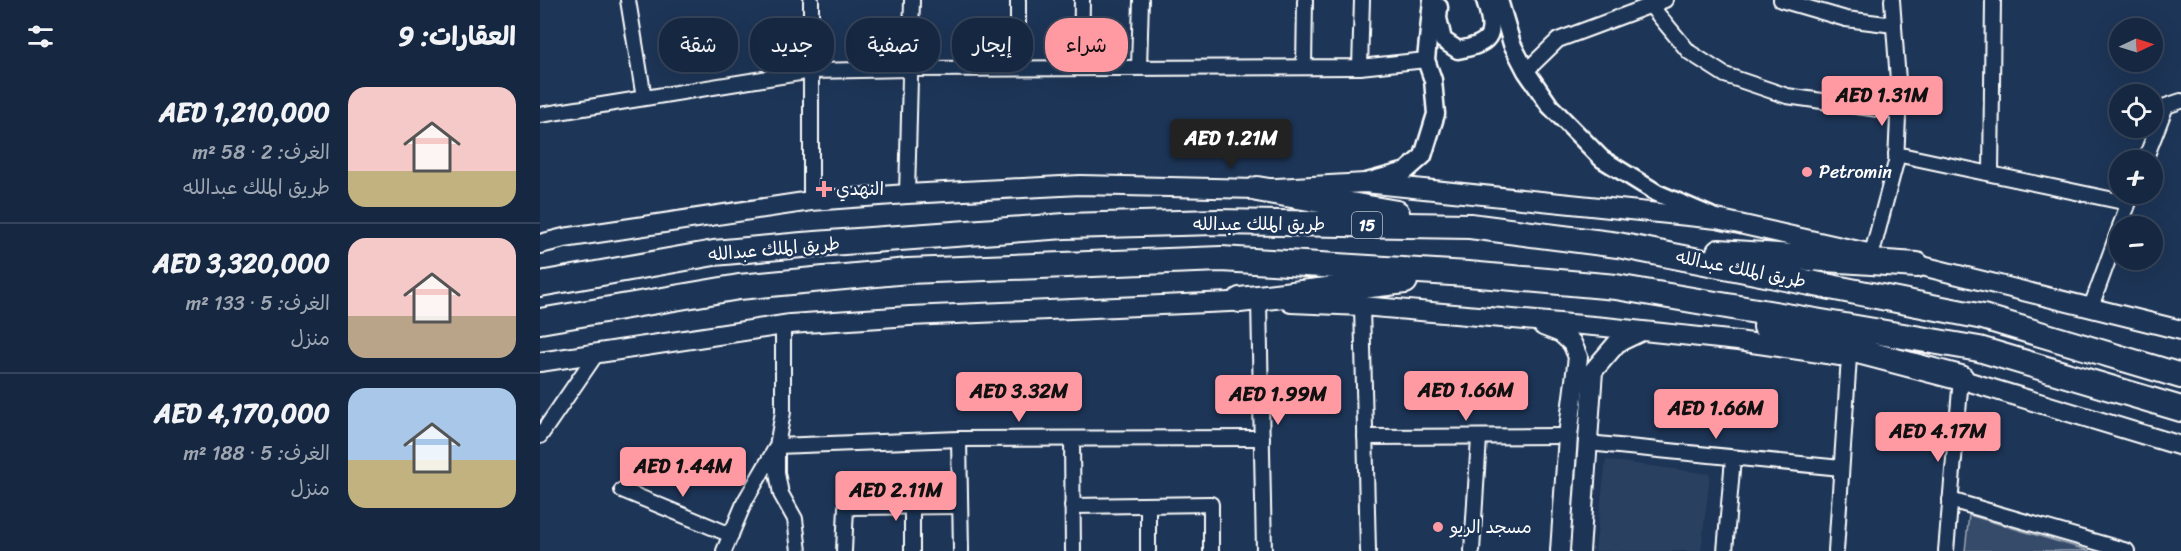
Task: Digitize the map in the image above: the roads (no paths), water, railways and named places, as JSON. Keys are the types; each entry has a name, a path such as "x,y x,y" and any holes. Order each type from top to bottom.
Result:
{"highway":[{"path":"1257,189 1470,226"},
{"name":"طريق الملك عبدالله","path":"540,284 714,253 1065,226 1217,222 1470,226 1618,245 1983,317 2181,376"},
{"path":"1618,245 1917,266"},
{"name":"طريق الملك عبدالله","path":"540,321 739,287 908,271 1221,259 1468,274 1616,287 1979,349 2181,409"},
{"path":"1250,301 1468,274"},
{"path":"1616,287 1961,378"}],"main road":[{"path":"540,244 564,238 812,201 1080,185 1257,189 1365,183 1717,219 1872,253 2181,330"},
{"path":"540,362 783,325 910,316 1250,301 1362,306 1738,341 1849,357 1961,378 2181,446"},
{"path":"1527,320 1561,333 1572,343 1586,371 1588,443 1580,551"},
{"path":"1560,551 1568,436 1586,371 1617,343 1641,332"}],"street":[{"path":"628,0 644,98"},
{"path":"812,0 812,18"},
{"path":"911,18 912,0"},
{"path":"1018,0 1018,18"},
{"path":"1082,0 1082,18"},
{"path":"1139,68 1141,0"},
{"path":"1304,67 1305,0"},
{"path":"1360,67 1362,0"},
{"path":"1365,183 1407,171 1423,156 1436,114 1433,80 1426,60 1432,0"},
{"path":"1439,0 1438,18 1443,40 1458,50 1478,46 1488,36 1492,25 1485,0"},
{"path":"1499,0 1512,44 1526,71 1550,106 1602,159 1657,193 1717,219"},
{"path":"1526,71 1558,40 1665,0"},
{"path":"1781,0 1846,19 1894,25"},
{"path":"1872,253 1896,154 1899,94 1892,0"},
{"path":"1991,173 1993,0"},
{"path":"1651,6 1689,52 1725,75 1787,96 1899,112"},
{"path":"1128,68 1360,67 1426,60"},
{"path":"540,115 806,72"},
{"path":"812,72 812,201"},
{"path":"907,194 910,72"},
{"path":"2149,150 2166,106 2181,101"},
{"path":"1896,154 2109,194"},
{"path":"2091,307 2109,257"},
{"path":"1250,301 1262,438 1264,551"},
{"path":"1362,306 1368,551"},
{"path":"783,325 783,412 777,446 777,473 781,494 795,519 799,551"},
{"path":"540,436 597,353"},
{"path":"1836,551 1849,357"},
{"path":"1946,551 1961,378"},
{"path":"1365,437 1568,436"},
{"path":"777,446 959,439 1262,438"},
{"path":"1472,551 1479,438"},
{"path":"959,439 961,551"},
{"path":"1072,439 1073,551"},
{"path":"1588,443 1841,468"},
{"path":"724,551 746,501 777,446"},
{"path":"1725,551 1733,458"},
{"path":"622,490 731,535"},
{"path":"1950,500 2127,551"},
{"path":"1072,506 1211,504 1211,551"},
{"path":"1148,505 1148,551"},
{"path":"912,506 912,551"},
{"path":"844,551 846,507 960,506"}],"place":[{"name":"Petromin","path":"1807,172"},
{"name":"النهدي","path":"824,189"},
{"name":"مسجد الريو","path":"1438,527"}]}
